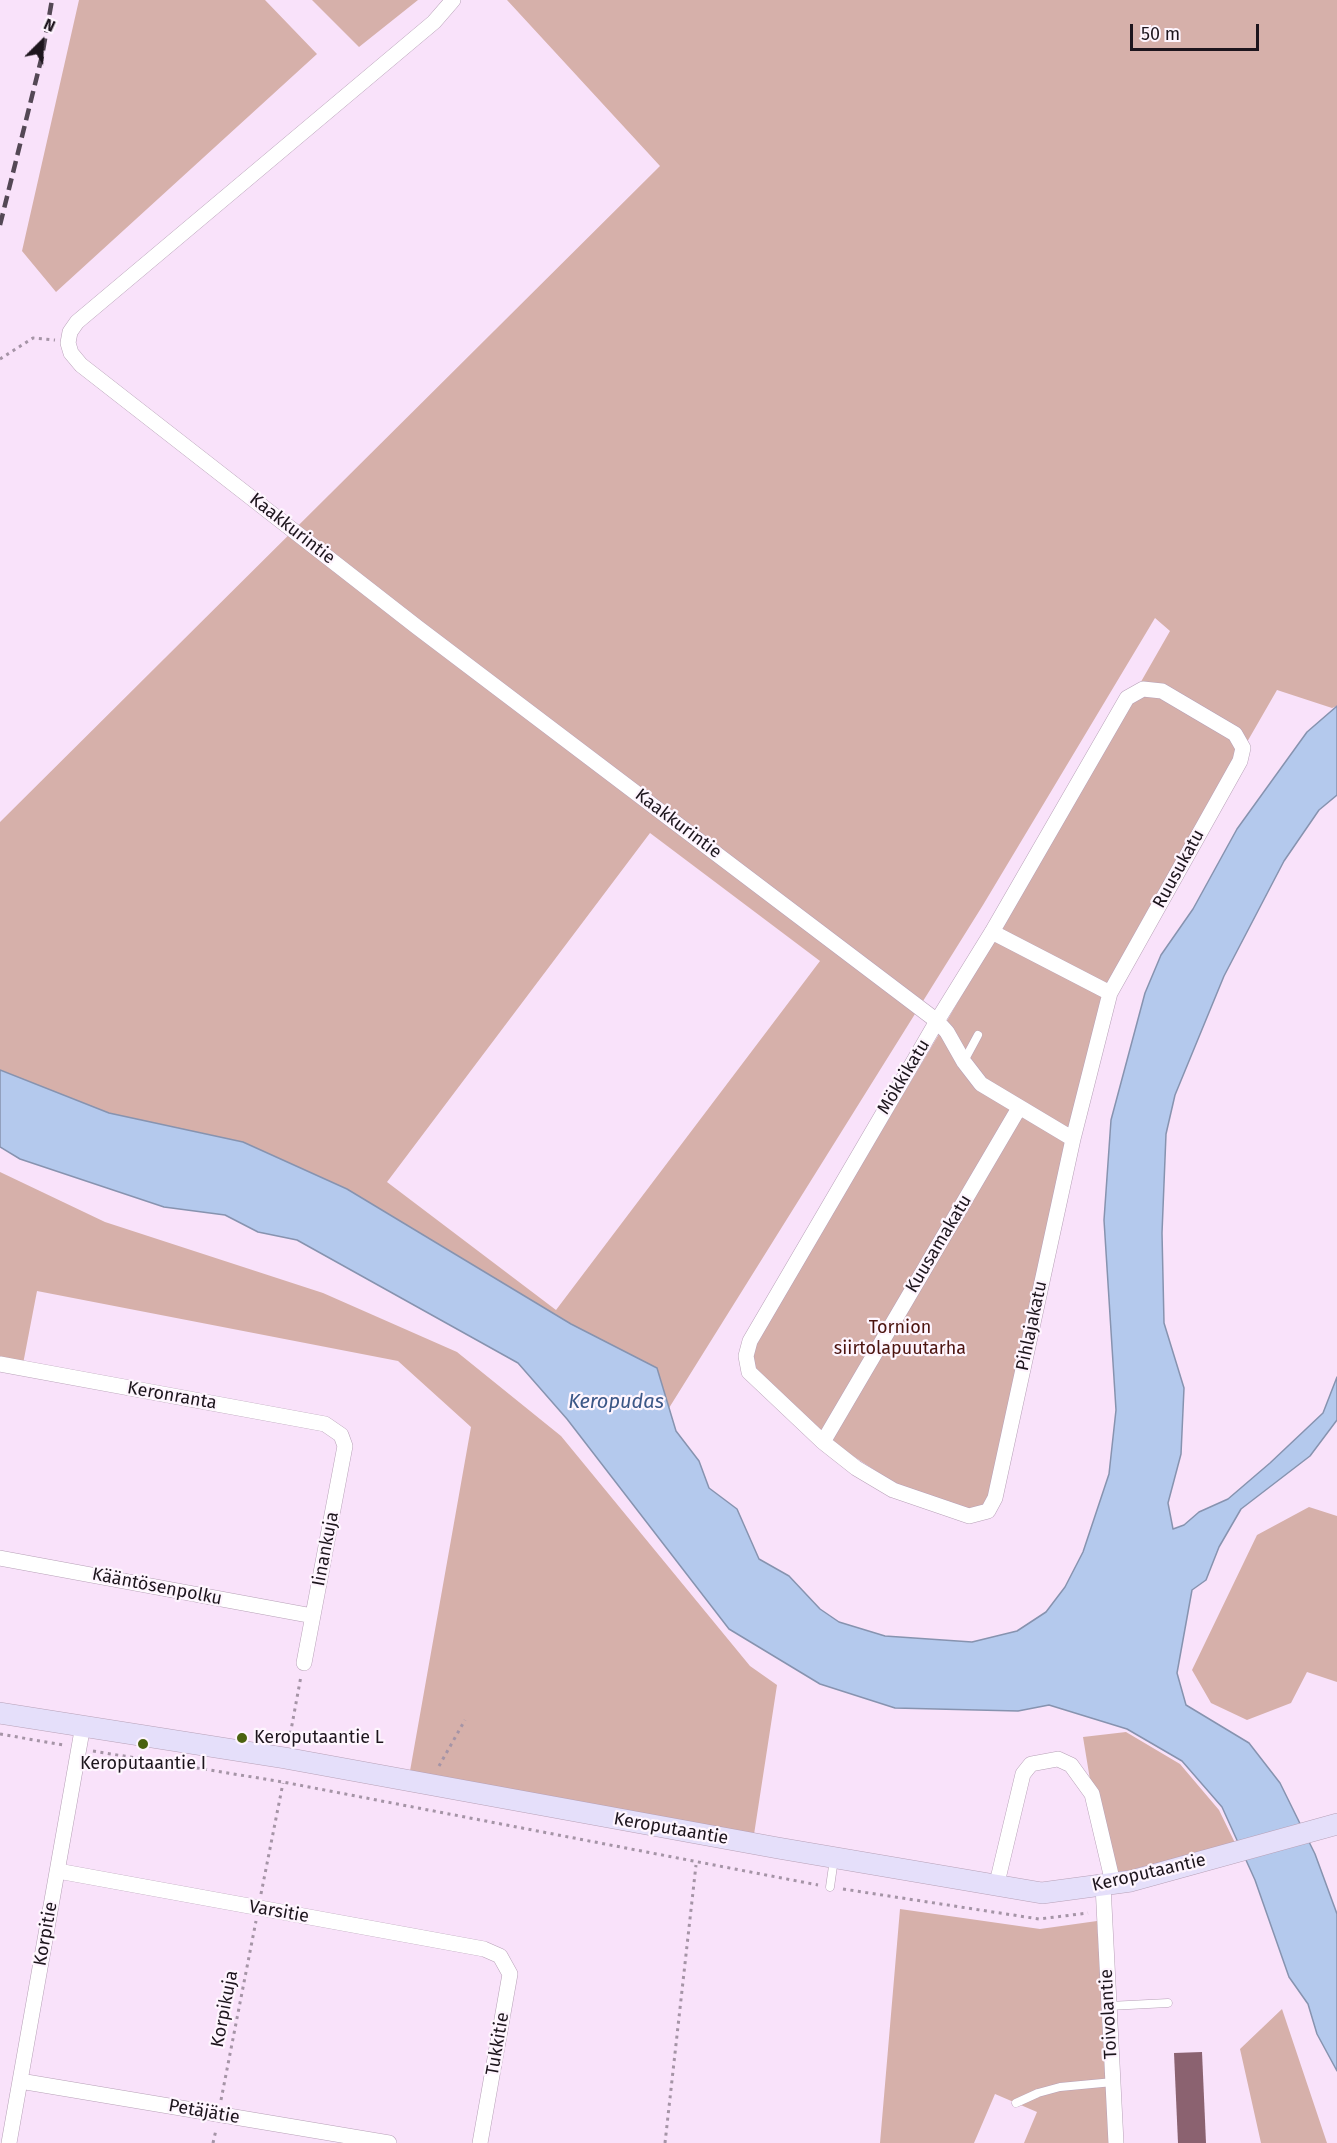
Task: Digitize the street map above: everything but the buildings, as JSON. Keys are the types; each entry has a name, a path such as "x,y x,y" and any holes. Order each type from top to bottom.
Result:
{"street":[{"path":"68,343 70,332 77,322 434,22 453,0"},
{"name":"Kaakkurintie","path":"68,343 71,353 81,365 290,528 937,1021"},
{"name":"Ruusukatu","path":"1110,993 1240,761 1243,748 1236,734 1162,691 1143,690 1128,698"},
{"name":"Mökkikatu","path":"823,1442 749,1372 746,1356 750,1341 1128,698"},
{"path":"937,1021 947,1032 964,1062 981,1084 1073,1139 1110,993 992,932"},
{"name":"Kuusamakatu","path":"823,1442 1019,1108"},
{"name":"Pihlajakatu","path":"823,1442 856,1468 893,1490 969,1516 988,1511 996,1498 1073,1139"},
{"name":"Keronranta","path":"0,1364 325,1424 341,1435"},
{"name":"Iinankuja","path":"304,1663 345,1446 341,1435"},
{"name":"Kääntösenpolku","path":"0,1558 313,1616"},
{"name":"Keroputaantie","path":"0,1713 285,1758 432,1786 835,1854 996,1887 1041,1893 1108,1884 1198,1863 1335,1825"},
{"name":"Korpitie","path":"9,2143 83,1725"},
{"name":"Toivolantie","path":"996,1887 1023,1774 1031,1764 1058,1759 1071,1765 1092,1794 1108,1884 1104,1911 1116,2143"},
{"name":"Varsitie","path":"58,1871 484,1949 500,1956"},
{"name":"Tukkitie","path":"482,2138 510,1974 500,1956"},
{"name":"Petäjätie","path":"20,2081 389,2143"}],"lane":[{"path":"964,1062 978,1035"},
{"path":"830,1887 835,1854"},
{"path":"1109,2006 1168,2003"},
{"path":"1017,2103 1038,2092 1060,2087 1113,2082"}],"path":[{"path":"0,359 33,338 68,343"},
{"name":"Korpikuja","path":"219,2115 304,1663"},
{"path":"432,1786 440,1765 465,1720"},
{"path":"0,1734 283,1782 697,1864 830,1887 1039,1919 1104,1911"},
{"path":"665,2143 697,1864"}],"green space":[{"path":"79,0 265,0 317,54 56,292 22,251"},
{"path":"312,0 418,0 359,47"},
{"name":"Tornion siirtolapuutarha","path":"507,0 1337,0 1337,706 1332,708 1277,690 1106,987 991,1496 983,1505 968,1509 896,1484 833,1443 755,1370 752,1356 755,1344 948,1019 1170,631 1155,618 983,905 669,1408 657,1368 571,1324 243,1142 109,1113 0,1070 0,822 660,166","holes":["650,833 820,961 556,1310 387,1182"]},
{"path":"0,1172 105,1222 323,1293 457,1352 561,1436 750,1666 777,1685 753,1841 410,1771 471,1427 398,1361 37,1291 23,1364 0,1359"},
{"path":"1309,1507 1337,1516 1337,1682 1307,1672 1291,1703 1247,1720 1211,1703 1192,1670 1257,1535"},
{"path":"1126,1732 1180,1764 1219,1810 1237,1847 1106,1877 1083,1737"},
{"path":"900,1909 1040,1929 1097,1921 1111,2143 1024,2143 1037,2112 995,2094 974,2143 880,2143"},
{"path":"1282,2009 1327,2143 1261,2143 1240,2049"}],"water":[{"name":"Keropudas","path":"1337,706 1337,795 1319,810 1284,861 1224,976 1175,1095 1166,1134 1162,1233 1164,1323 1184,1388 1181,1454 1168,1503 1173,1529 1184,1525 1199,1512 1228,1499 1270,1463 1323,1413 1337,1377 1337,1420 1310,1456 1241,1509 1219,1547 1206,1580 1192,1590 1177,1673 1186,1705 1249,1743 1280,1783 1315,1854 1337,1914 1337,2071 1317,2034 1308,2004 1289,1977 1255,1880 1222,1807 1182,1761 1127,1729 1049,1705 1018,1711 895,1708 820,1684 729,1629 567,1419 518,1363 297,1240 258,1232 225,1215 164,1207 20,1159 0,1147 0,1070 109,1113 243,1142 347,1189 571,1324 657,1368 676,1431 699,1461 709,1488 737,1509 759,1559 789,1576 820,1609 839,1622 885,1636 972,1642 1017,1631 1046,1612 1065,1587 1083,1552 1109,1474 1116,1410 1104,1220 1111,1120 1145,993 1161,955 1193,909 1237,829 1307,732"}],"railway":[{"path":"0,225 42,56 52,0"}],"place":[{"name":"Keroputaantie L","path":"242,1738"},
{"name":"Keroputaantie I","path":"143,1744"}]}
